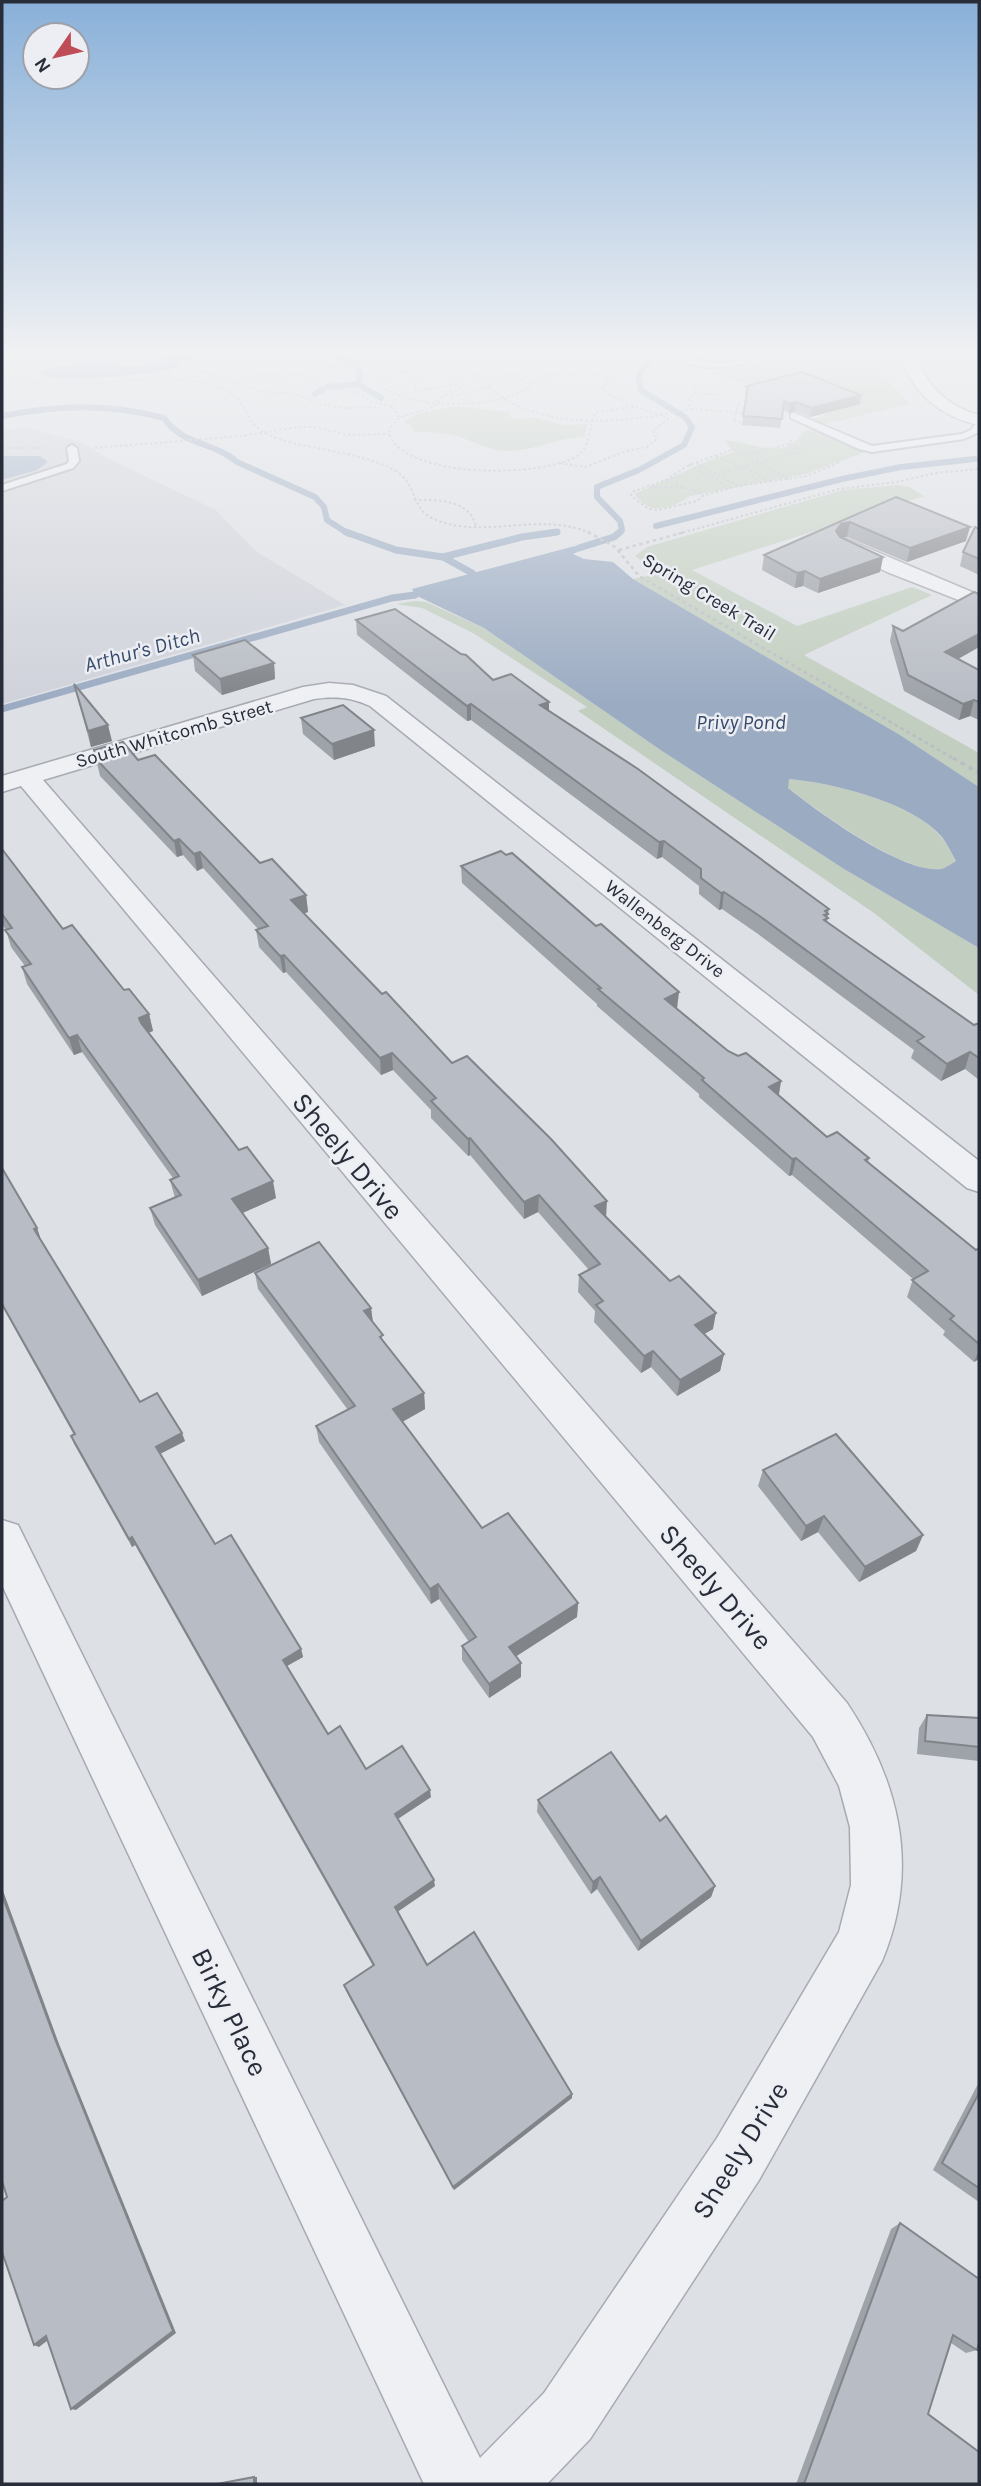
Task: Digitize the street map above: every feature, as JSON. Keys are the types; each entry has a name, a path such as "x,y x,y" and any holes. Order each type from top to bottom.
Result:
{"street":[{"path":"846,545 894,568 979,601"},
{"name":"South Whitcomb Street","path":"15,780 311,692 347,690"},
{"name":"Wallenberg Drive","path":"347,690 362,692 378,701 979,1179"},
{"name":"Sheely Drive","path":"15,780 830,1720 863,1782 875,1827 877,1885 863,1942 738,2159 567,2416 501,2484"},
{"name":"Birky Place","path":"2,1539 458,2484"}],"lane":[{"path":"2,488 55,471"}],"path":[{"name":"Spring Creek Trail","path":"394,471 406,478 414,489 414,500 422,512 433,519 476,527 546,521 579,527 618,550 639,576 979,773"},
{"path":"680,471 666,480 632,492 631,496 653,510 697,501 704,495 739,486 789,480 816,471"},
{"path":"700,471 731,488"},
{"path":"711,471 739,486"},
{"path":"717,474 731,471"},
{"path":"753,471 771,481"},
{"path":"774,471 789,480"},
{"path":"618,550 839,489 957,471"},
{"path":"666,480 704,495"},
{"path":"646,487 687,488"},
{"path":"414,500 460,506 471,513 476,527"}],"shaded area":[{"path":"2,471 134,471 216,510 257,552 345,605 2,704"}],"green space":[{"path":"685,471 813,471 690,496 666,508 650,507 635,496 636,493"},
{"path":"897,485 909,487 924,496 692,570 797,626 912,587 932,595 804,655 979,753 979,787 900,735 633,579 657,574 643,566 643,562 635,556 647,547 843,490"},
{"path":"426,602 484,628 662,751 844,869 979,948 979,995 874,913 578,711 587,707 473,633 422,608 396,604"},
{"path":"788,779 871,796 912,814 942,838 956,861 941,869 925,868 884,852 788,788"}],"water":[{"path":"2,471 33,471 2,480"},
{"name":"Privy Pond","path":"575,546 581,550 573,554 584,559 613,562 633,579 900,735 979,787 979,948 844,869 662,751 484,628 415,595 412,589","holes":["789,779 871,796 912,814 942,837 956,861 941,869 925,868 884,852 788,788"]}],"building":[{"path":"896,497 970,527 910,548 850,522 841,524 836,531 840,537 883,557 820,579 805,571 797,573 764,555"},
{"path":"975,527 979,529 979,559 963,552"},
{"path":"974,592 979,594 979,634 945,652 979,670 979,702 974,700 963,704 908,675 893,626 903,631"},
{"path":"395,609 466,655 493,680 511,674 549,702 540,705 638,769 829,909 825,911 828,914 824,915 828,918 824,920 974,1025 979,1023 979,1058 970,1052 947,1064 917,1041 924,1037 761,917 701,878 701,869 664,841 659,842 471,704 467,706 356,620"},
{"path":"245,640 274,663 220,679 193,655"},
{"path":"74,684 108,725 88,731"},
{"path":"343,705 374,730 332,744 301,718"},
{"path":"123,742 138,760 155,755 260,863 272,859 306,895 291,900 382,994 386,992 452,1063 467,1056 551,1139 607,1201 595,1206 670,1281 679,1276 716,1313 695,1325 724,1354 680,1380 653,1351 644,1356 596,1305 603,1301 579,1275 600,1264 539,1195 524,1202 470,1138 468,1139 431,1101 436,1098 392,1053 380,1058 284,955 280,956 256,930 268,926 200,852 194,854 179,839 174,841 97,760 94,750"},
{"path":"2,849 63,929 72,925 124,990 129,989 149,1014 139,1018 141,1023 239,1150 247,1147 273,1181 232,1199 268,1248 198,1280 150,1208 181,1195 170,1180 179,1176 77,1035 69,1038 22,967 31,964 5,930 12,928 2,914"},
{"path":"501,851 506,855 512,853 596,926 601,924 679,992 665,999 728,1051 738,1056 746,1053 781,1081 769,1087 827,1137 837,1132 869,1158 865,1160 976,1250 979,1248 979,1344 950,1319 954,1316 912,1280 928,1271 796,1158 792,1159 702,1080 704,1078 598,989 601,988 461,866"},
{"path":"2,1168 37,1228 34,1229 140,1402 157,1393 182,1433 156,1447 215,1544 231,1535 301,1649 283,1660 328,1734 340,1726 366,1769 402,1746 430,1790 395,1814 434,1880 395,1907 427,1965 474,1932 572,2094 453,2187 344,1985 374,1965 132,1537 129,1539 71,1436 75,1434 2,1304"},
{"path":"319,1242 371,1308 364,1311 383,1335 380,1337 424,1393 393,1409 482,1528 508,1513 578,1603 509,1647 521,1663 489,1684 462,1646 476,1637 438,1584 430,1589 316,1426 355,1406 255,1273"},
{"path":"836,1434 923,1535 865,1567 824,1516 806,1526 763,1470"},
{"path":"927,1715 979,1718 979,1747 925,1741"},
{"path":"611,1752 660,1821 666,1816 715,1886 641,1941 600,1877 593,1882 538,1800"},
{"path":"2,1895 55,2039 173,2331 71,2409 46,2336 34,2345 2,2252 2,2201 7,2197 2,2181"},
{"path":"979,2093 979,2188 942,2163"},
{"path":"900,2223 979,2279 977,2350 953,2335 928,2414 979,2452 979,2484 804,2484"},
{"path":"254,2477 254,2484 217,2484"}],"waterway":[{"path":"257,471 315,497 324,507 327,520 349,534"},
{"path":"620,532 620,521 597,497 597,487 636,471"},
{"path":"656,526 881,471"},
{"path":"346,532 396,550 443,557"},
{"path":"443,557 522,537 557,532 546,534"},
{"path":"579,548 614,537 620,532"},
{"path":"443,557 472,573"},
{"name":"Arthur's Ditch","path":"2,709 392,598 415,595"}]}
